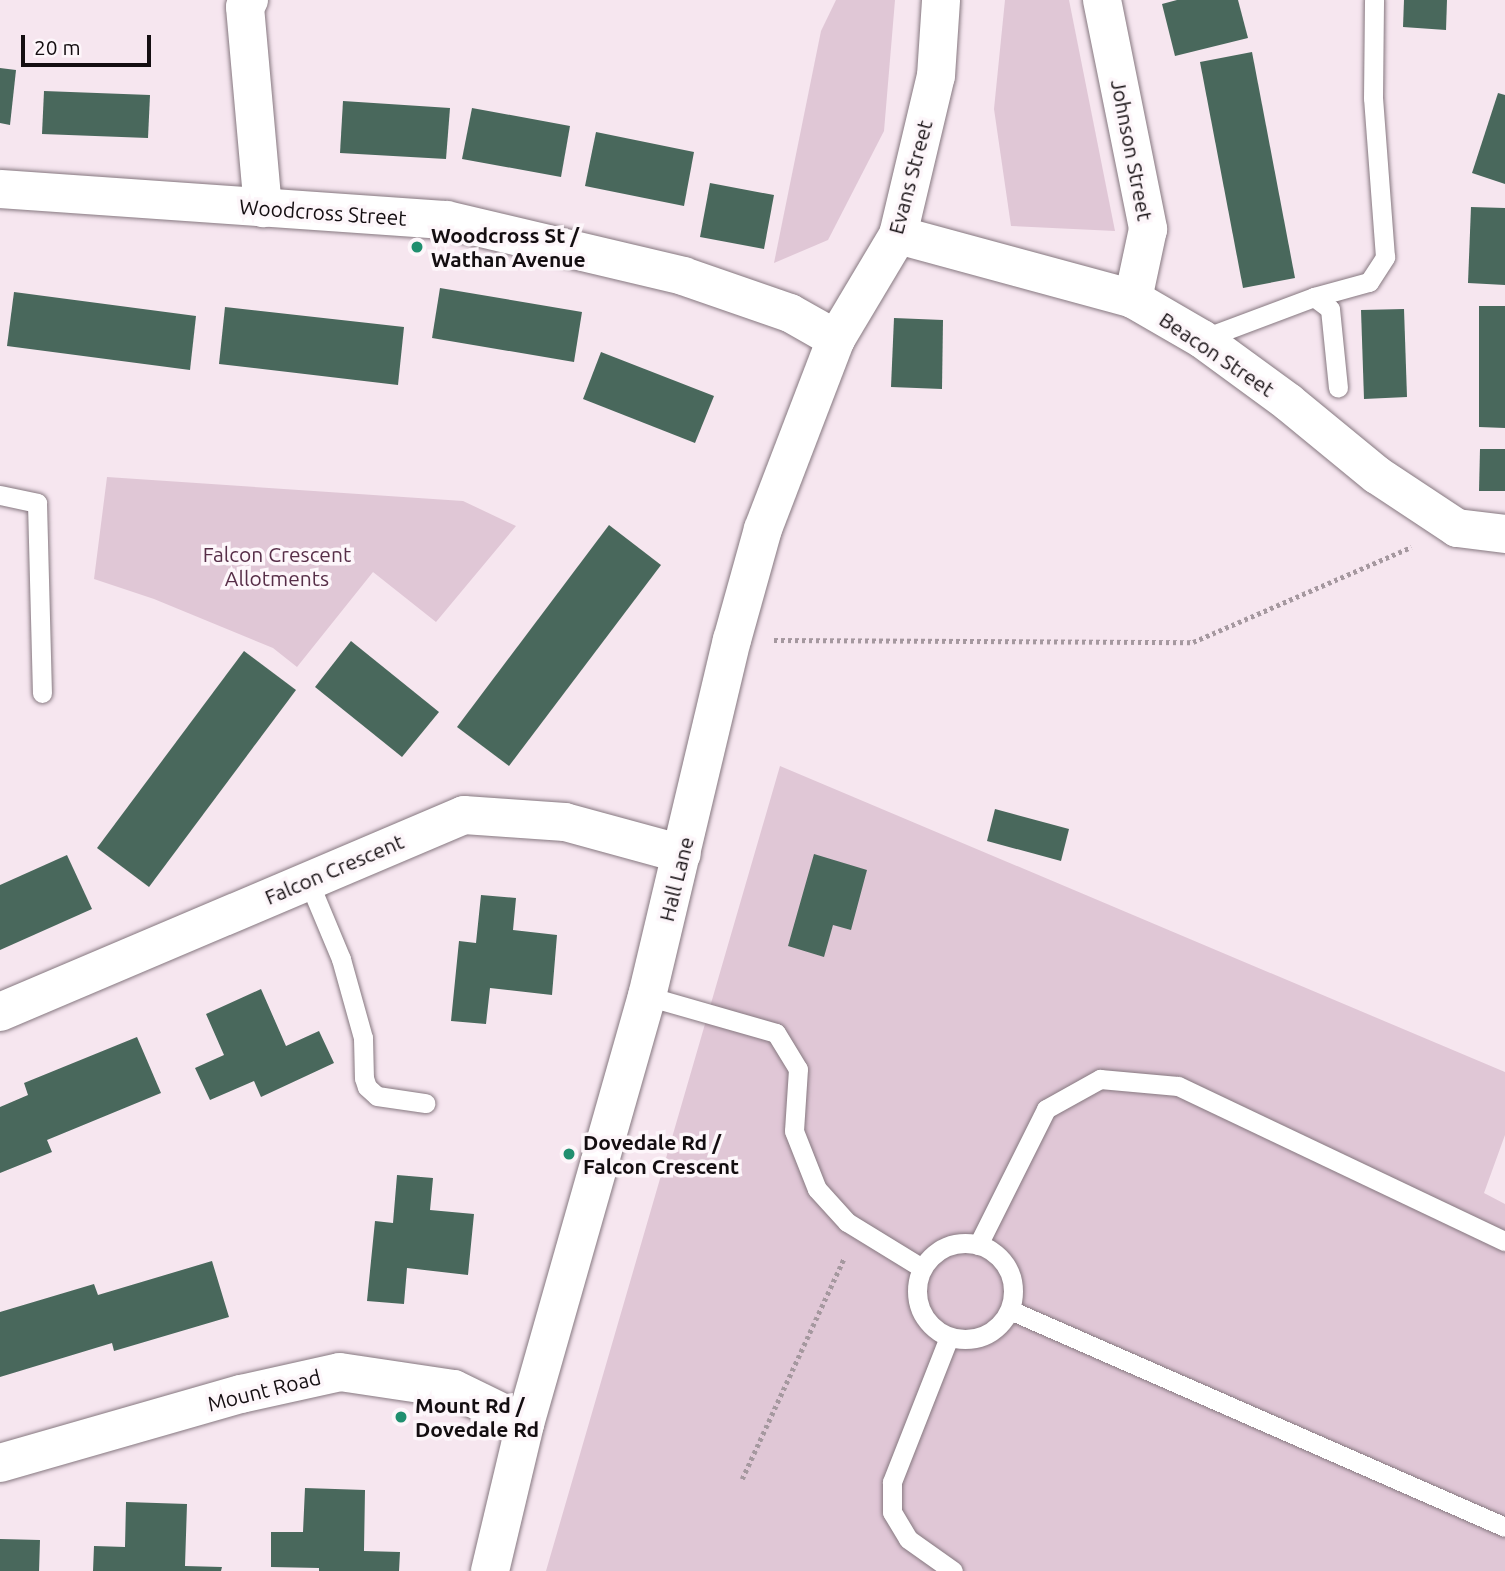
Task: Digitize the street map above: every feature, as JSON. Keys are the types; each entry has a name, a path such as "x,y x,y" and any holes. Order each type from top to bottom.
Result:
{"street":[{"path":"249,0 246,7 263,208"},
{"name":"Evans Street","path":"836,339 898,235 936,76 941,0"},
{"name":"Johnson Street","path":"1102,0 1148,229 1133,299"},
{"name":"Woodcross Street","path":"0,189 447,220 683,276 790,313 836,339"},
{"name":"Beacon Street","path":"898,235 1133,299 1202,340 1288,402 1377,475 1457,527 1505,534"},
{"name":"Hall Lane","path":"490,1571 525,1424 647,996 732,640 764,529 836,339"},
{"name":"Falcon Crescent","path":"0,1012 464,815 565,822 682,854"},
{"name":"Mount Road","path":"0,1463 241,1394 340,1372 454,1389 525,1424"}],"lane":[{"path":"1202,340 1314,298 1369,282 1385,257 1373,98 1374,0"},
{"path":"1314,298 1330,309 1338,388"},
{"path":"0,495 37,503 42,693"},
{"path":"308,880 341,959 363,1038 364,1078 368,1087 377,1096 425,1102"},
{"path":"647,996 776,1033 798,1069 794,1131 817,1189 847,1222 922,1268"},
{"path":"978,1245 1046,1109 1100,1079 1178,1086 1505,1241"},
{"path":"978,1245 993,1252 1008,1270 1013,1294 1010,1310 991,1332 963,1340 949,1337 934,1329 917,1301 917,1284 922,1268 933,1255 947,1246 978,1245"},
{"path":"1010,1310 1505,1527"},
{"path":"949,1337 892,1482 892,1512 908,1539 953,1571"}],"path":[{"path":"732,640 1193,642 1457,527"},
{"path":"742,1479 858,1229"}],"green space":[{"path":"836,0 895,0 884,131 828,240 774,263 821,31"},
{"path":"1005,0 1069,0 1115,231 1011,226 994,109"},
{"name":"Falcon Crescent Allotments","path":"107,477 463,501 516,526 436,622 373,572 297,667 273,648 154,599 94,579"},
{"path":"780,766 1505,1072 1505,1135 1484,1193 1505,1204 1505,1571 546,1571"}],"building":[{"path":"1177,0 1238,0 1248,38 1175,56 1162,4"},
{"path":"1404,0 1447,0 1446,30 1403,27"},
{"path":"1252,52 1295,278 1243,288 1200,62"},
{"path":"0,68 16,70 10,125 0,123"},
{"path":"44,91 150,95 148,138 42,134"},
{"path":"1498,93 1505,95 1505,184 1472,173"},
{"path":"343,101 450,108 446,159 340,153"},
{"path":"472,108 570,126 561,177 462,159"},
{"path":"596,132 694,152 684,206 585,186"},
{"path":"710,183 774,195 764,249 700,237"},
{"path":"1471,207 1505,208 1505,285 1468,283"},
{"path":"440,288 582,312 574,362 432,338"},
{"path":"14,292 196,316 190,370 7,346"},
{"path":"1479,306 1505,306 1505,428 1479,427"},
{"path":"225,307 404,327 398,385 219,364"},
{"path":"1404,309 1407,397 1364,399 1361,310"},
{"path":"894,318 943,320 942,389 891,387"},
{"path":"601,352 714,396 695,443 583,399"},
{"path":"1480,449 1505,449 1505,491 1479,491"},
{"path":"609,525 661,565 509,766 457,727"},
{"path":"351,641 439,712 402,757 315,687"},
{"path":"244,651 296,690 149,887 97,848"},
{"path":"995,809 1069,829 1061,861 987,841"},
{"path":"814,854 867,870 851,930 833,925 824,957 788,946"},
{"path":"67,855 92,909 0,950 0,885"},
{"path":"481,895 516,898 513,930 557,935 552,995 490,988 486,1024 451,1021 459,941 476,943"},
{"path":"261,989 286,1046 319,1031 334,1063 261,1097 254,1081 210,1100 195,1068 224,1055 206,1014"},
{"path":"137,1037 161,1093 47,1140 52,1152 0,1173 0,1107 28,1095 24,1083"},
{"path":"397,1175 433,1178 430,1210 474,1214 468,1275 407,1268 404,1304 367,1301 375,1221 393,1223"},
{"path":"212,1261 229,1317 114,1351 112,1343 0,1377 0,1312 94,1284 98,1295"},
{"path":"305,1488 365,1490 364,1551 400,1552 399,1571 319,1571 319,1568 271,1567 271,1532 303,1532"},
{"path":"126,1502 187,1504 185,1566 222,1567 221,1571 93,1571 94,1546 125,1547"},
{"path":"0,1539 40,1540 39,1571 0,1571"}],"place":[{"name":"Woodcross St / Wathan Avenue","path":"417,247"},
{"name":"Dovedale Rd / Falcon Crescent","path":"569,1154"},
{"name":"Mount Rd / Dovedale Rd","path":"401,1417"}]}
